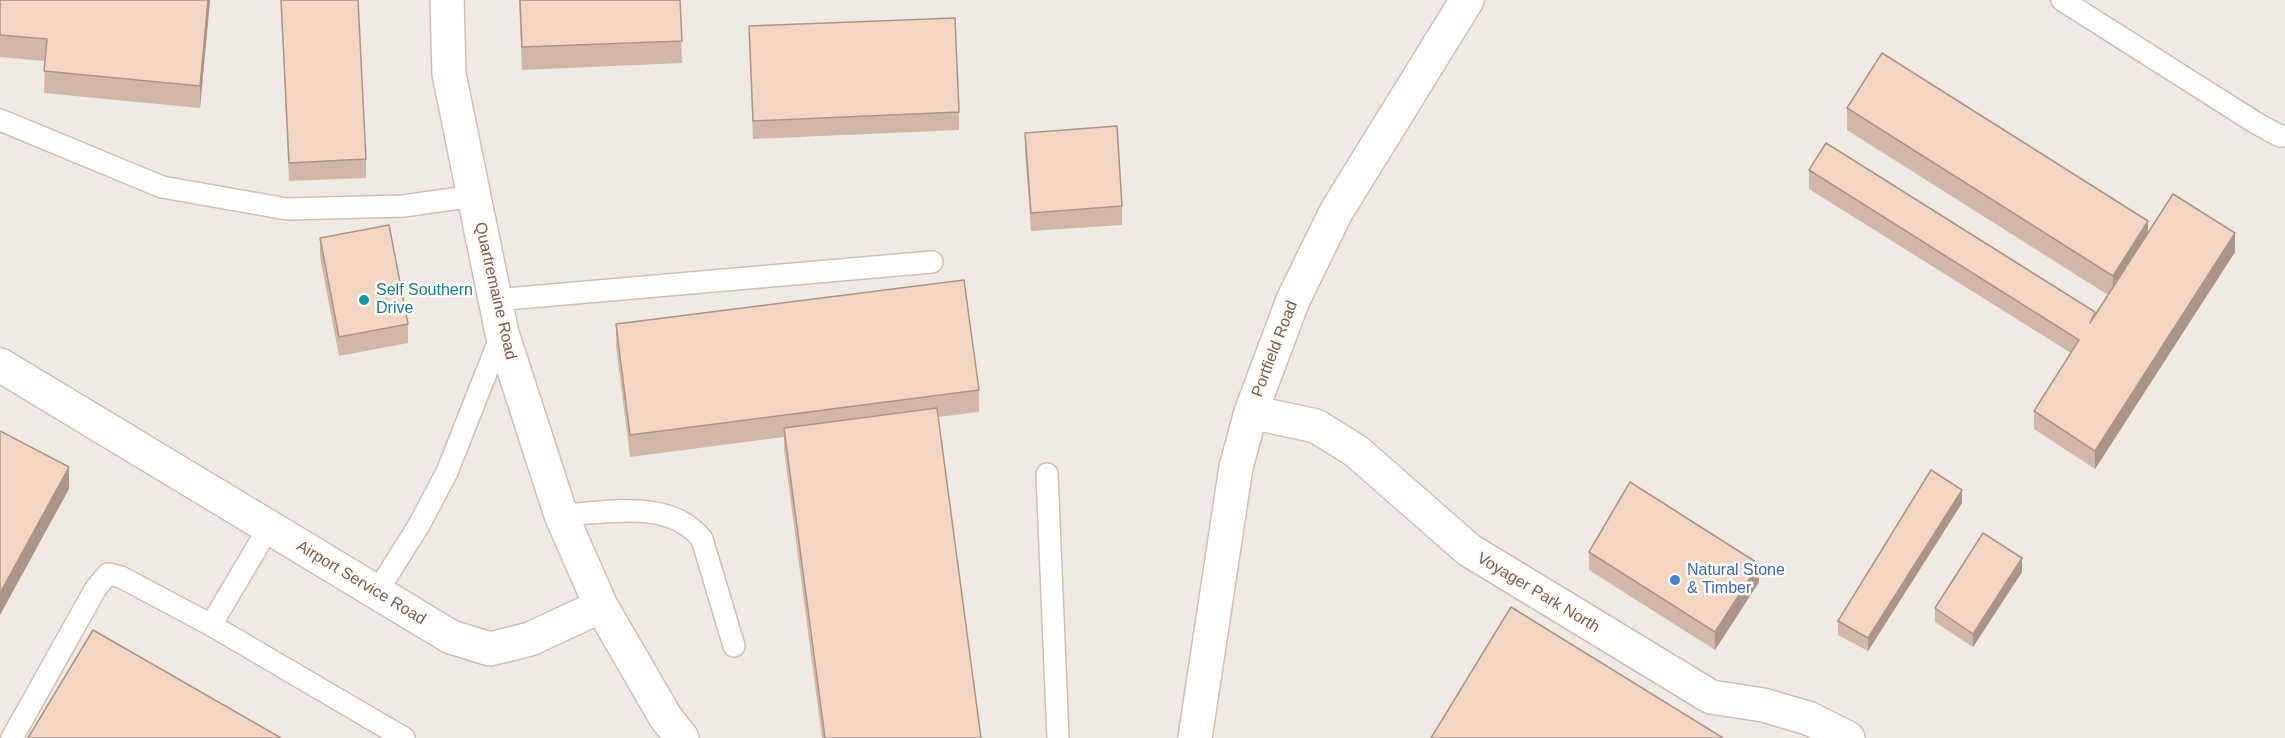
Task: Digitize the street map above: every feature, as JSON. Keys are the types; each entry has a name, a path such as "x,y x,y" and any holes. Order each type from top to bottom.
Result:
{"street":[{"name":"Quartremaine Road","path":"447,0 449,74 502,333 561,515 601,606"},
{"name":"Portfield Road","path":"1195,738 1236,467 1251,412 1293,300 1336,212 1467,0"},
{"name":"Airport Service Road","path":"0,364 451,638 490,649 530,639 601,606"},
{"name":"Voyager Park North","path":"1251,412 1316,426 1356,451 1468,550 1712,697 1763,705 1808,718 1848,738"},
{"path":"601,606 666,718 682,738"}],"lane":[{"path":"2062,0 2283,139"},
{"path":"0,120 162,187 287,209 403,206 474,196"},
{"path":"495,300 932,262"},
{"path":"377,592 419,525 447,472 502,333"},
{"path":"1047,474 1059,738"},
{"path":"561,515 643,511 670,516 692,526 702,539 734,645"},
{"path":"211,625 269,527"},
{"path":"12,738 96,588 108,574 121,577 211,625 404,738"}],"shaded area":[{"path":"0,0 2285,0 2285,738 0,738"}],"building":[{"path":"0,0 208,0 200,86 44,71 47,39 0,35"},
{"path":"281,0 358,0 366,159 289,163"},
{"path":"520,0 680,0 682,41 522,47"},
{"path":"955,18 959,112 753,121 749,26"},
{"path":"1882,53 2148,221 2113,276 1847,108"},
{"path":"1117,126 1122,206 1031,213 1025,133"},
{"path":"1826,143 2095,312 2090,323 2173,194 2235,233 2095,451 2034,411 2079,340 1809,170"},
{"name":"Self Southern Drive","path":"389,225 408,324 339,337 320,238"},
{"path":"964,280 979,390 630,435 616,324"},
{"path":"937,408 981,738 825,738 784,428"},
{"path":"0,431 69,467 0,593"},
{"path":"1931,470 1962,490 1868,638 1838,621"},
{"path":"1630,482 1759,564 1715,632 1589,552"},
{"path":"1983,533 2022,558 1973,634 1935,608"},
{"path":"1511,607 1723,738 1431,738"},
{"path":"93,630 281,738 28,738"}],"place":[{"name":"Self Southern Drive","path":"364,300"},
{"name":"Natural Stone & Timber","path":"1675,580"}]}
